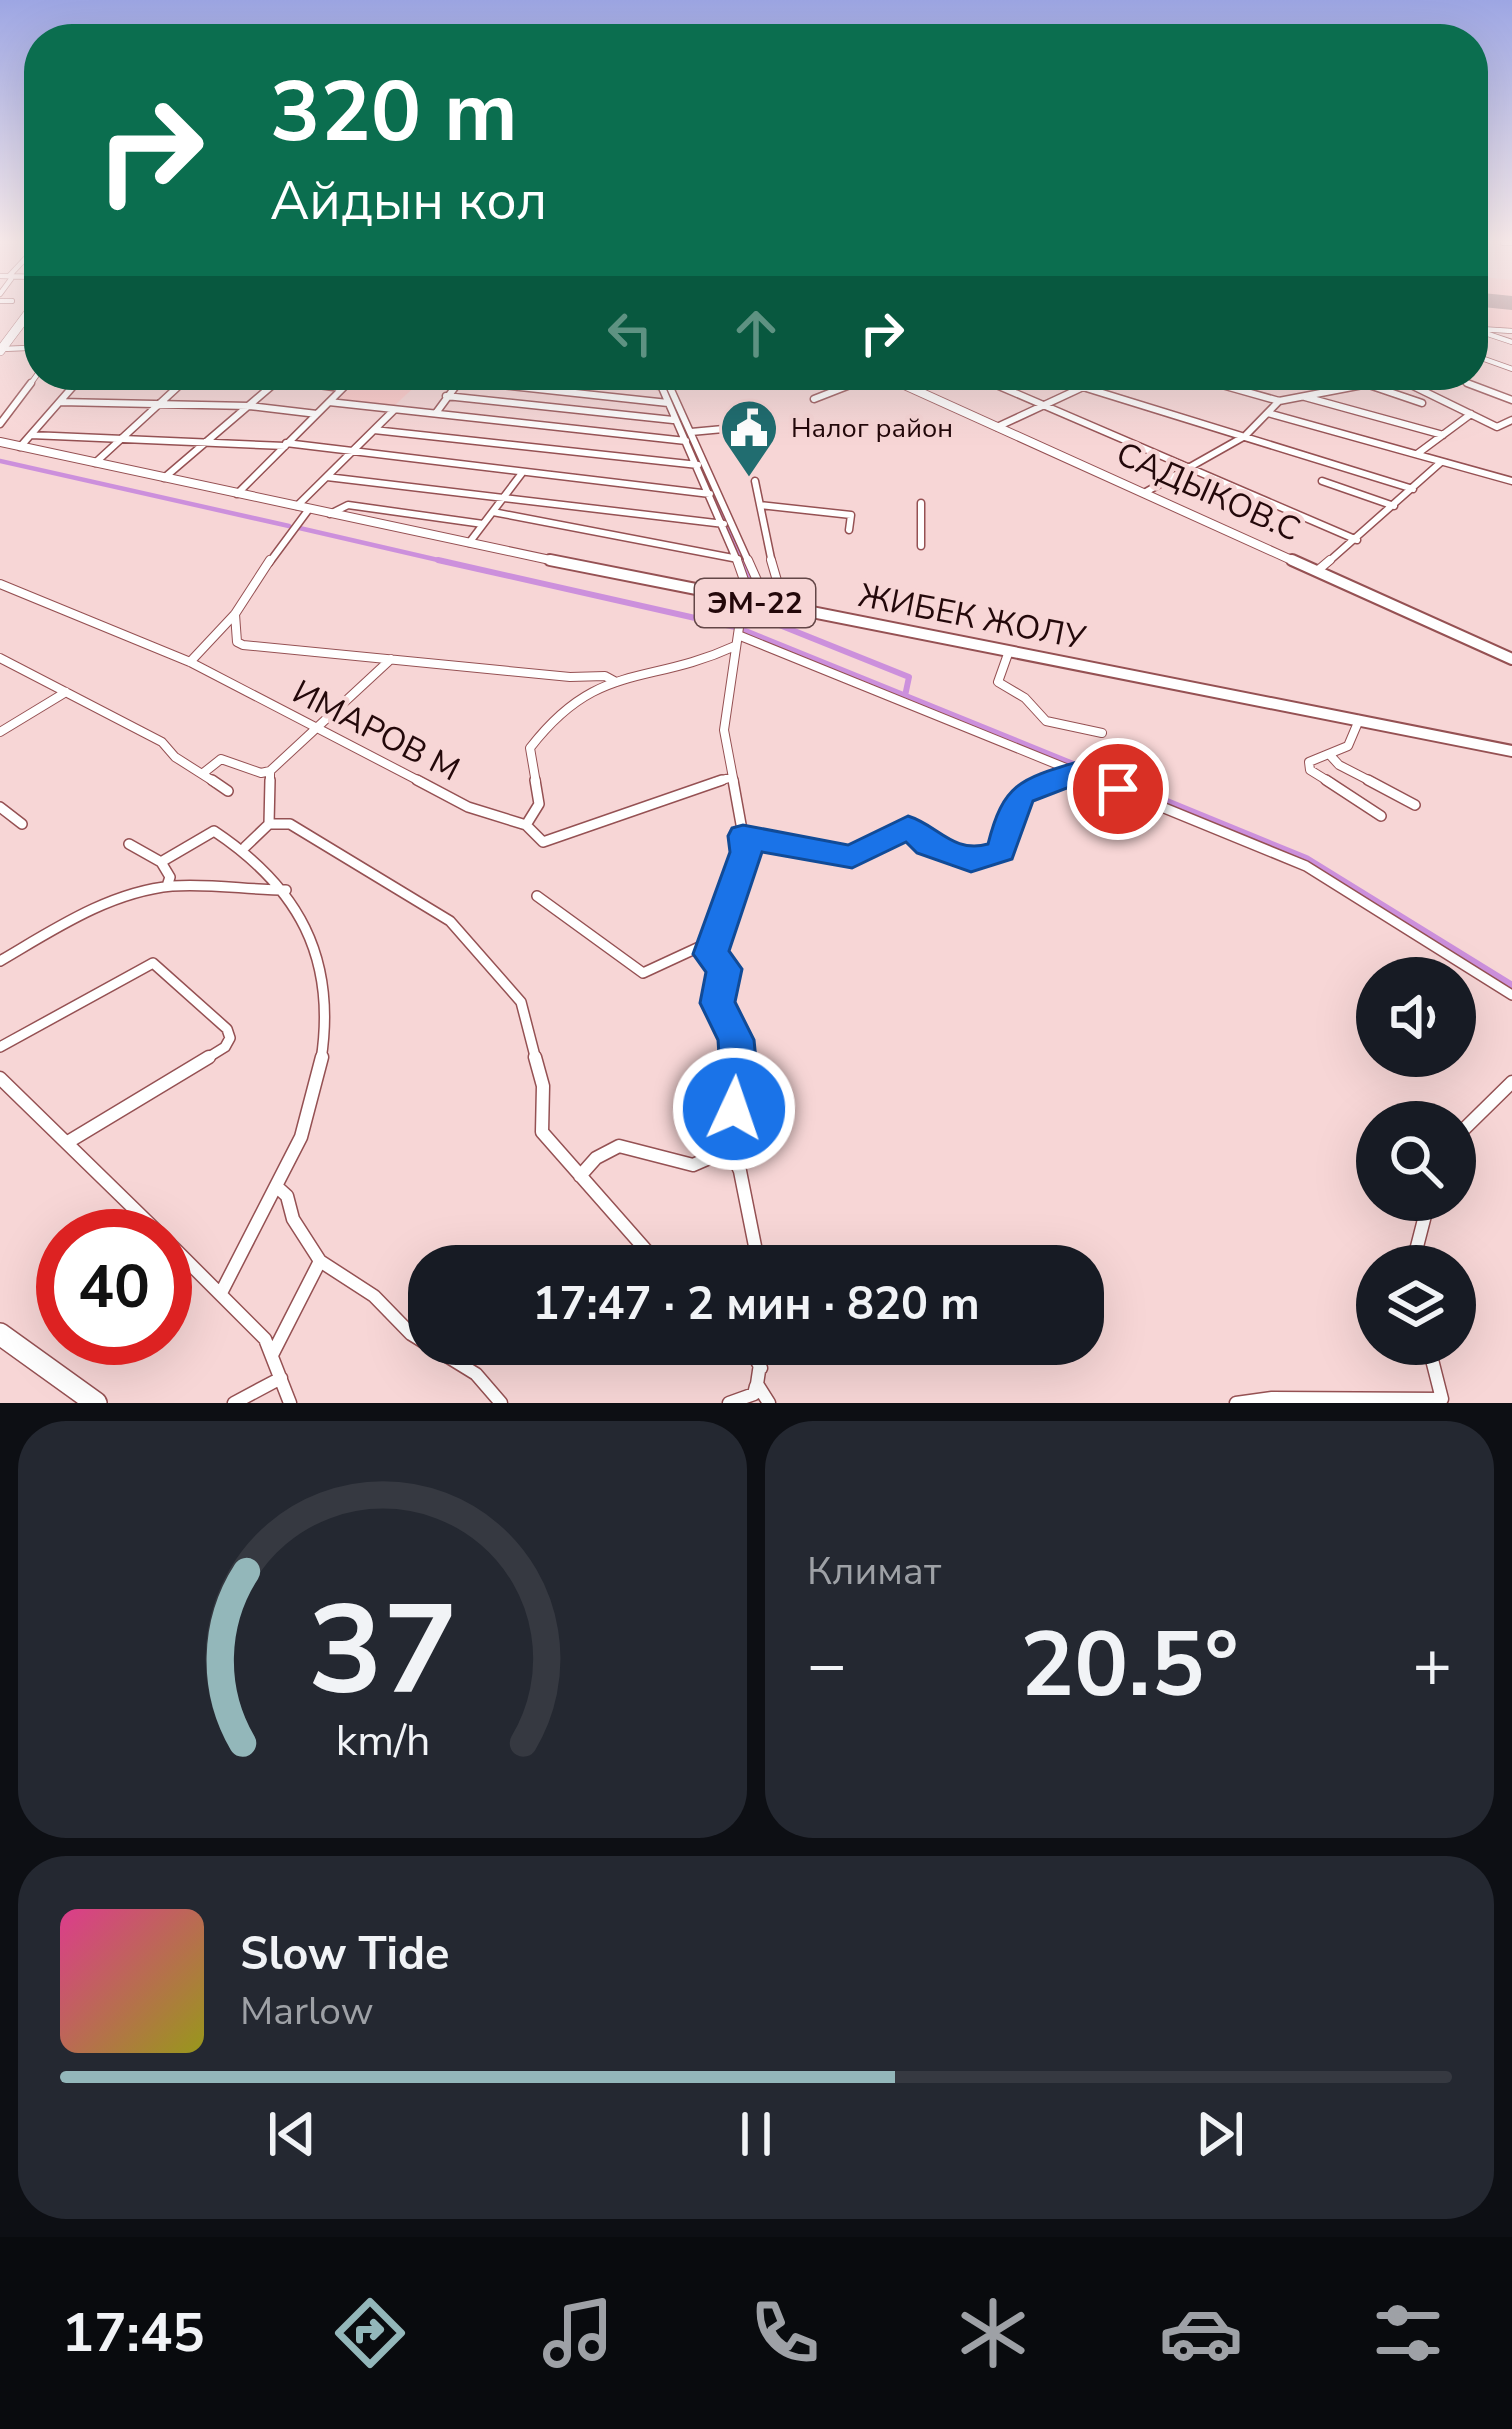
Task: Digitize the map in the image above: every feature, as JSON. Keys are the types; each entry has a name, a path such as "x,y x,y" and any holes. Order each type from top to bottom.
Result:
{"highway":[{"path":"1,350 24,318"},
{"path":"0,1334 96,1403"}],"main road":[{"name":"САДЫКОВ.С","path":"912,390 1512,659"},
{"name":"ЖИБЕК ЖОЛУ","path":"0,442 786,610 1512,751"}],"street":[{"path":"0,424 26,390"},
{"path":"20,447 71,390"},
{"path":"95,463 173,390"},
{"path":"164,478 268,390"},
{"path":"237,494 341,390"},
{"path":"436,413 451,390"},
{"path":"560,390 669,403"},
{"path":"664,390 673,420 688,436 738,559 748,601 737,640 724,730 746,852 710,954 724,969 717,1003 736,1040 739,1070 730,1149 740,1171 755,1245"},
{"path":"668,390 768,606"},
{"path":"814,399 838,390"},
{"path":"1008,390 1358,540"},
{"path":"997,427 1079,390"},
{"path":"1090,390 1413,489"},
{"path":"1241,390 1280,401 1336,390"},
{"path":"1385,390 1423,403"},
{"path":"1422,390 1497,427 1512,420"},
{"path":"1304,396 1443,435"},
{"path":"446,397 673,420"},
{"path":"1144,493 1245,436 1280,401"},
{"path":"61,402 249,406 317,414"},
{"path":"329,402 688,436 734,428"},
{"path":"190,662 236,614 327,477 395,409"},
{"path":"1268,413 1512,481"},
{"path":"1416,455 1471,414"},
{"path":"374,430 698,465"},
{"path":"31,435 285,444 710,494"},
{"path":"1317,571 1358,540 1441,462"},
{"path":"469,543 522,472"},
{"path":"327,477 724,524"},
{"path":"755,481 786,610"},
{"path":"1322,481 1395,506"},
{"path":"921,503 921,546"},
{"path":"331,514 348,505 483,524"},
{"path":"760,505 850,515 849,530"},
{"path":"493,512 738,559"},
{"name":"ИМАРОВ М","path":"0,584 190,662 468,806 526,825 536,838 552,841 732,777"},
{"path":"236,614 237,642 243,645 570,677 604,676 616,682"},
{"path":"526,825 539,804 530,748 581,694 704,663 737,640"},
{"path":"737,640 1306,866 1512,995"},
{"path":"1009,651 998,682 1025,698 1046,721 1102,733"},
{"path":"0,658 162,742 229,791"},
{"path":"202,774 221,759 261,773 270,771 391,659"},
{"path":"0,732 67,691"},
{"path":"1359,718 1348,746 1309,762 1310,770 1382,816"},
{"path":"1329,754 1340,765 1415,805"},
{"path":"269,824 270,771"},
{"path":"743,836 852,857 908,827 928,844 971,860 1001,851 1012,807 1022,793 1077,772"},
{"path":"0,807 22,824"},
{"path":"244,847 269,824 290,824 450,921 520,1002 543,1086 542,1132 641,1245"},
{"path":"161,862 214,831 244,847 287,890 305,918 323,965 318,1084 304,1130 247,1252 222,1291"},
{"path":"129,844 161,862 170,878 167,886"},
{"path":"0,961 88,911 167,886 287,890"},
{"path":"537,896 643,973 712,941"},
{"path":"0,1046 153,963 227,1029 230,1038 225,1047 68,1142"},
{"path":"0,1078 135,1209"},
{"path":"1476,1121 1512,1082"},
{"path":"580,1176 596,1158 619,1146 693,1165 730,1149"},
{"path":"277,1186 287,1196 293,1219 320,1262 374,1296 411,1334 476,1374 502,1403"},
{"path":"272,1356 320,1262"},
{"path":"192,1264 265,1339 290,1403"},
{"path":"759,1365 761,1369"},
{"path":"729,1403 754,1394 761,1365"},
{"path":"1236,1403 1272,1398 1442,1399 1433,1365"},
{"path":"234,1403 281,1378"},
{"path":"757,1384 769,1403"}],"shaded area":[{"path":"1488,308 1512,308 1512,330 1488,328"},
{"path":"348,390 411,390 395,405 339,399"}],"waterway":[{"path":"668,390 745,563"},
{"path":"0,461 289,526"},
{"path":"295,527 438,560"},
{"path":"438,560 735,627"},
{"path":"438,560 451,563"},
{"path":"743,560 761,600"},
{"path":"772,622 909,677 905,696"},
{"path":"743,630 905,696"},
{"path":"905,696 1120,783"},
{"path":"1113,780 1306,859 1512,986"}],"place":[{"name":"Налог район","path":"749,479"}],"route":[{"path":"734,1109 739,1070 736,1040 717,1003 724,969 710,954 746,852 743,836 852,857 908,827 928,844 971,860 1001,851 1012,807 1022,793 1077,772 1118,789"}]}
